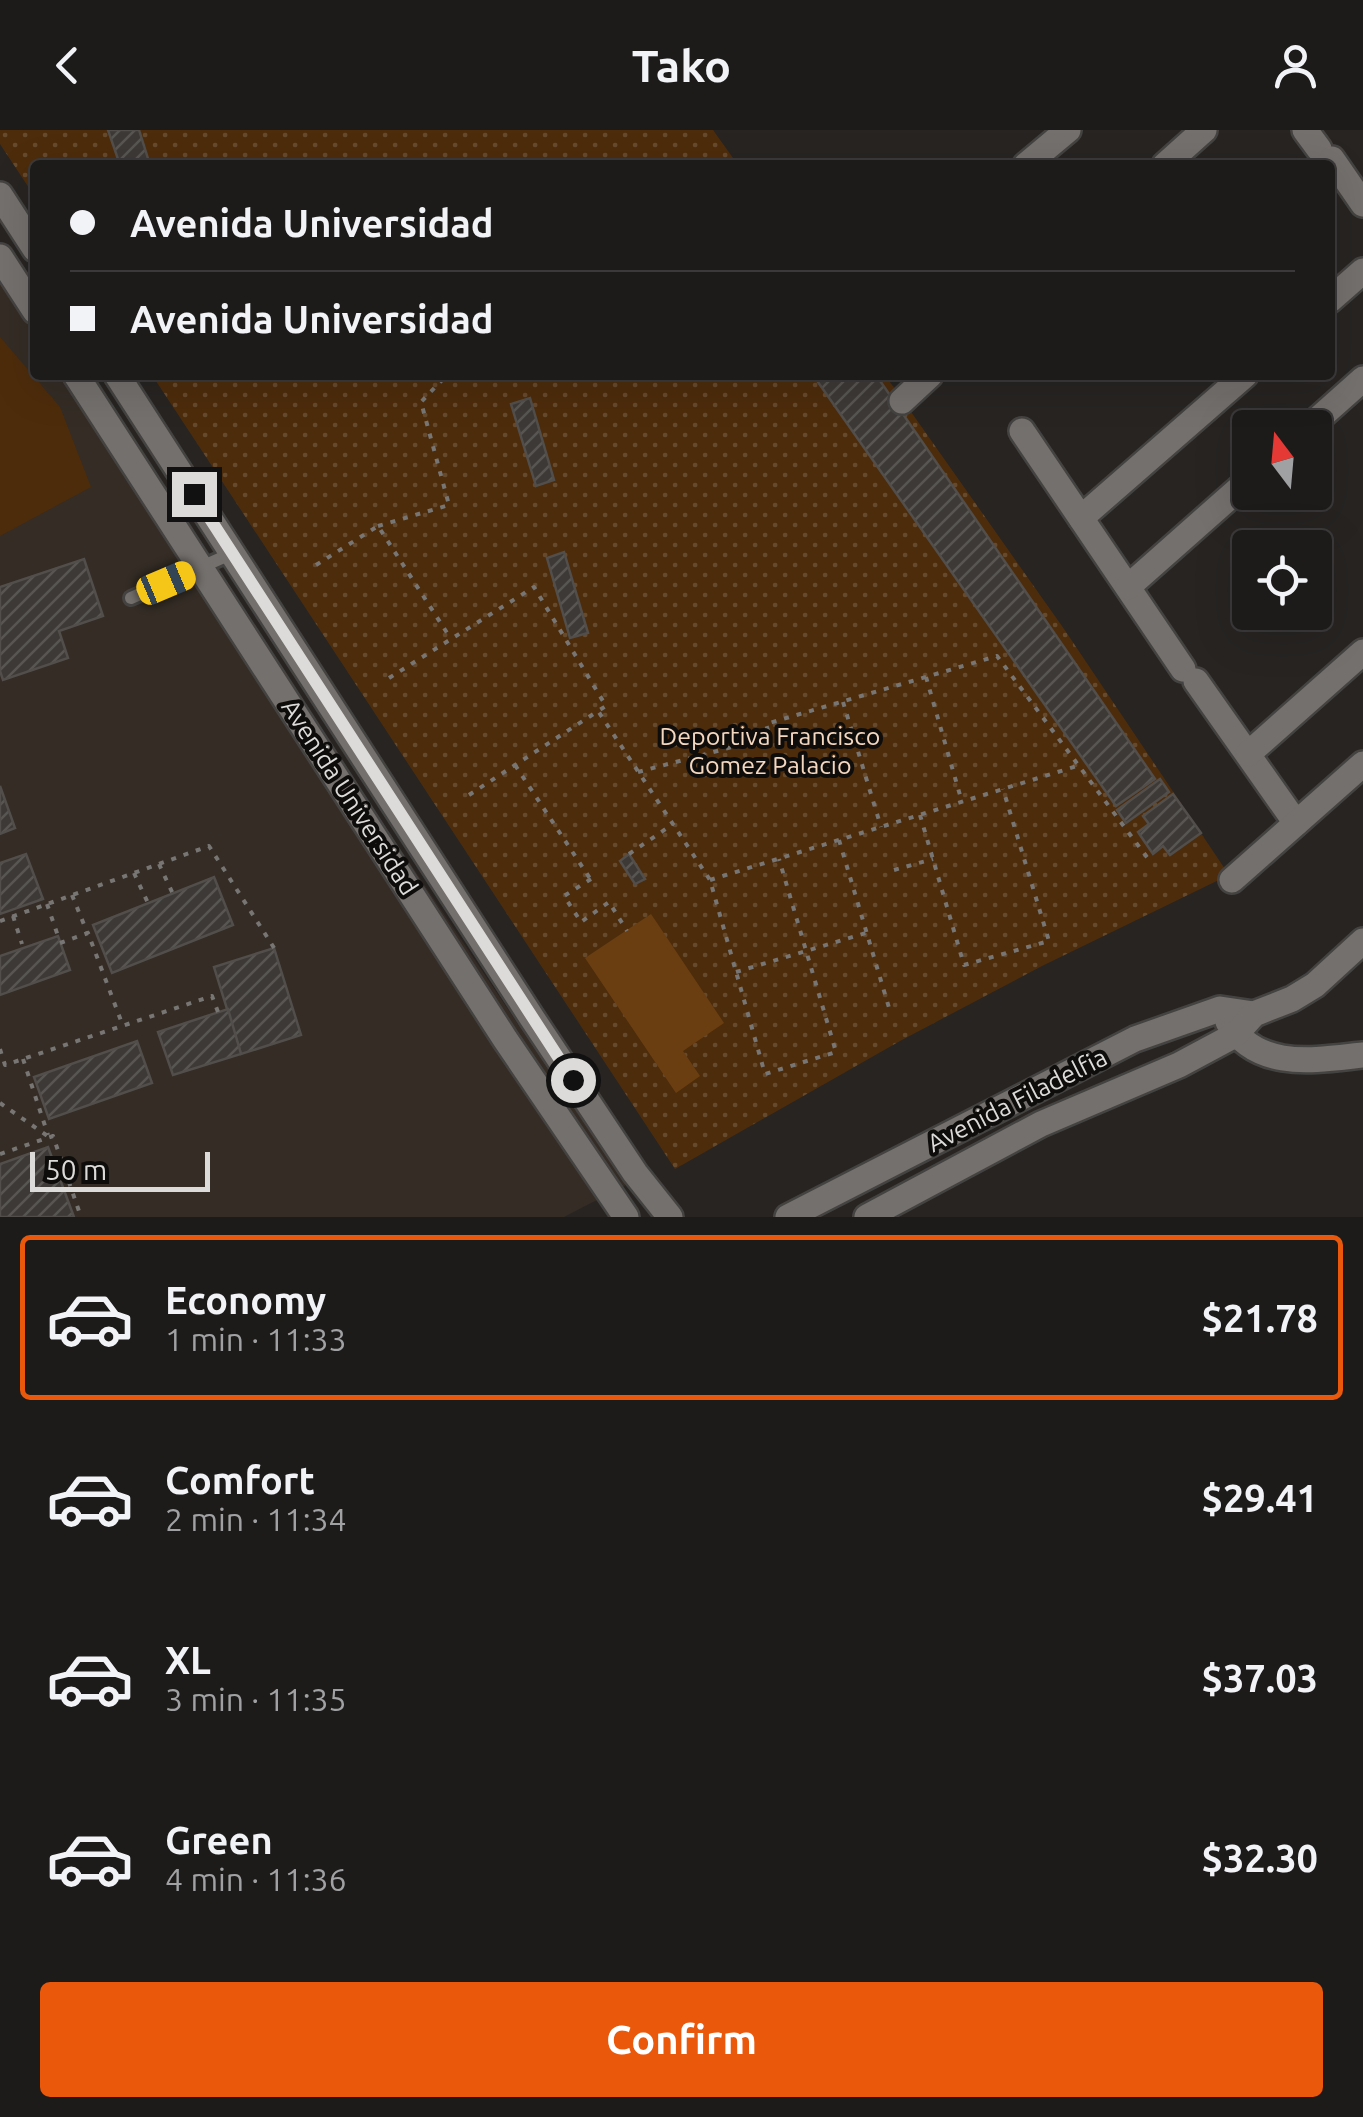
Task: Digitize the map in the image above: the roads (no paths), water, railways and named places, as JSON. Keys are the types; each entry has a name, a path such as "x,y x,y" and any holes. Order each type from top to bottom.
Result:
{"street":[{"path":"1032,160 1068,130"},
{"path":"1171,160 1204,130"},
{"path":"1335,167 1363,204"},
{"path":"0,195 30,241"},
{"path":"0,257 30,304"},
{"path":"1335,296 1363,271"},
{"path":"1328,410 1363,378"},
{"name":"Avenida Universidad","path":"79,380 505,1039 626,1217"},
{"name":"Avenida Universidad","path":"120,380 532,1018 635,1173 670,1217"},
{"path":"902,401 925,380"},
{"path":"1082,518 1239,380"},
{"path":"1022,431 1128,588 1296,823"},
{"path":"1128,588 1232,495"},
{"path":"256,652 284,632"},
{"path":"1248,754 1363,652"},
{"path":"1232,880 1363,764"},
{"name":"Avenida Filadelfia","path":"867,1217 1041,1124 1179,1065 1236,1035 1254,1014 1315,985 1363,942"},
{"path":"1220,1010 1236,1035 1278,1060 1298,1062 1363,1055"},
{"name":"Avenida Filadelfia","path":"788,1217 1135,1039 1220,1010 1254,1014"},
{"path":"505,1039 532,1018"}],"lane":[{"path":"131,598 233,553"}],"park label":[{"name":"Deportiva Francisco Gomez Palacio","path":"770,750"}]}
